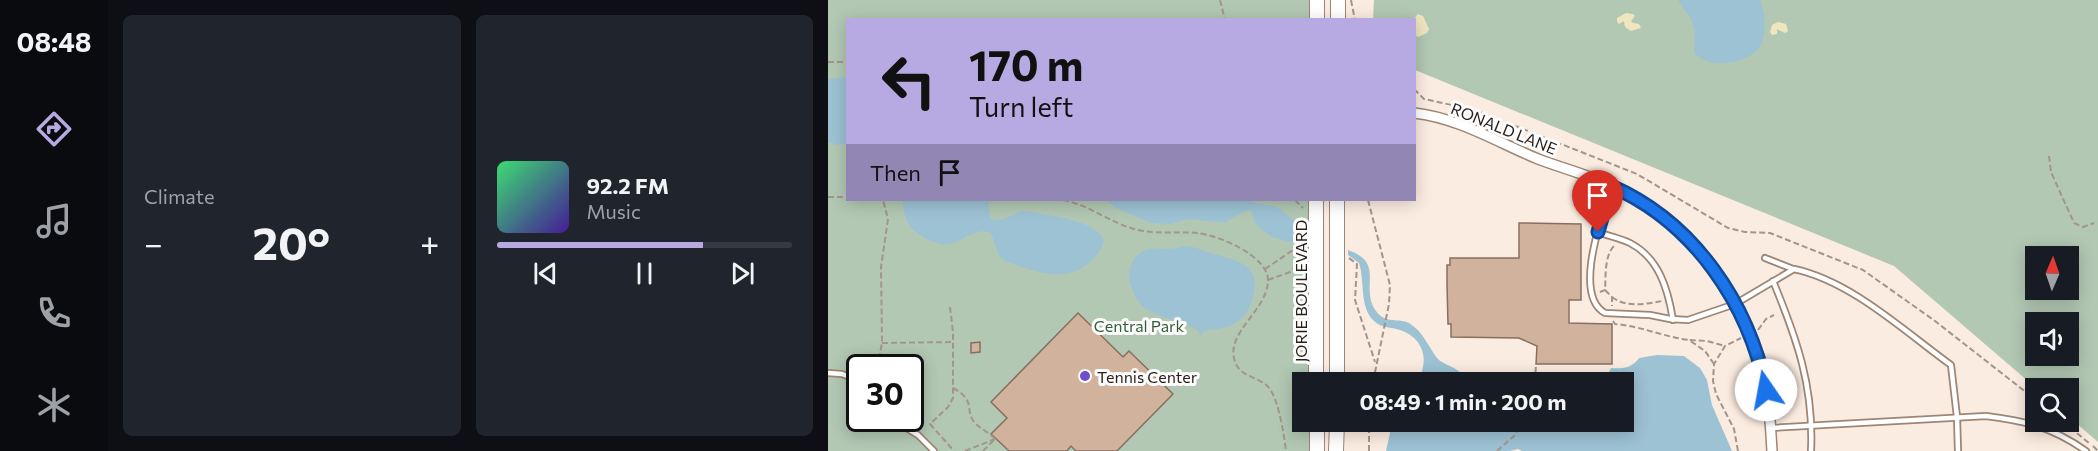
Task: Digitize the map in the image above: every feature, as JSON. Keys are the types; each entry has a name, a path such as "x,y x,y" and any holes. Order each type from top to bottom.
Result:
{"main road":[{"path":"1317,0 1317,18"},
{"path":"1338,0 1338,18"},
{"name":"JORIE BOULEVARD","path":"1316,201 1311,237 1316,372"},
{"path":"1337,201 1337,240 1342,258 1337,372"},
{"path":"1317,432 1317,451"},
{"path":"1336,432 1336,451"}],"street":[{"name":"RONALD LANE","path":"1416,113 1431,115 1465,126 1536,158 1628,193 1658,212 1684,236 1705,257 1723,283 1759,358 1766,390 1772,451"}],"lane":[{"path":"1611,186 1592,258 1591,293 1593,302 1599,310 1688,320 1735,304 1794,269"},
{"path":"1598,232 1629,243 1648,256 1661,276 1669,297 1672,320"},
{"path":"1765,258 1805,271 1844,288 1951,365 1958,451"},
{"path":"1773,281 1795,332 1806,377 1812,426 1811,451"},
{"path":"828,373 846,376"},
{"path":"1771,428 1986,416 2045,427 2086,451"},
{"path":"913,432 934,451"}],"path":[{"path":"1220,0 1224,18"},
{"path":"1351,0 1355,18"},
{"path":"828,62 846,62"},
{"path":"1416,91 1424,99 1475,110 1636,174 1728,228 1745,232 1770,233 1863,270 1935,321 2025,391"},
{"path":"2049,156 2051,172 2074,223 2083,227 2094,223"},
{"path":"828,196 846,197"},
{"path":"880,354 882,343 881,267 888,219 883,201"},
{"path":"1067,201 1085,206 1135,230 1151,233 1199,233 1210,236 1245,251 1258,261 1265,269 1268,280 1259,307 1236,339 1232,350 1235,364 1240,371 1270,389 1275,401 1286,451"},
{"path":"1368,201 1390,285 1387,315 1375,372"},
{"path":"1265,269 1311,237"},
{"path":"1605,291 1606,266 1611,249 1615,244"},
{"path":"1268,280 1290,272 1311,255"},
{"path":"1342,258 1357,264 1355,300 1376,365"},
{"path":"1591,293 1605,291 1617,301 1636,304 1666,299"},
{"path":"1612,297 1611,313 1615,324 1628,325 1671,338 1707,340 1725,346"},
{"path":"950,307 954,342 952,403 930,424 954,451"},
{"path":"1755,332 1766,319 1774,315"},
{"path":"1738,451 1734,429 1716,394 1713,381 1714,364 1725,346 1742,338"},
{"path":"1689,340 1705,351 1714,364"},
{"path":"882,343 954,342"},
{"path":"1536,364 1536,372"},
{"path":"953,388 966,397 976,424 989,432 994,439"},
{"path":"1369,432 1369,451"},
{"path":"1497,451 1517,432"},
{"path":"2075,432 2096,449"},
{"path":"965,451 994,439"},
{"path":"984,451 994,439"}],"green space":[{"name":"Central Park","path":"828,0 1309,0 1309,18 846,18 846,201 1310,201 1309,372 1292,372 1292,432 1309,432 1309,451 828,451"},
{"path":"1374,0 2098,0 2098,442 2079,426 2079,378 2025,379 1894,266 1416,70 1416,18 1373,18"}],"sand":[{"path":"1626,13 1635,16 1631,21 1639,24 1641,28 1631,31 1625,27 1624,21 1619,24 1617,22 1617,18"},
{"path":"1418,14 1423,16 1429,29 1427,33 1416,36 1415,18"},
{"path":"1778,22 1786,24 1788,31 1785,33 1777,29 1777,34 1772,35 1770,32 1772,25"}],"water":[{"path":"1678,0 1760,0 1765,23 1763,41 1755,52 1738,61 1708,62 1694,52 1693,24"},
{"path":"846,77 846,144 836,145 828,142 828,79"},
{"path":"903,201 988,201 990,218 999,220 1026,211 1058,217 1092,228 1100,234 1104,241 1098,253 1083,268 1061,274 1050,274 1005,261 999,256 991,233 985,231 950,244 939,244 926,239 911,227 904,212"},
{"path":"1108,201 1251,201 1280,209 1306,232 1306,238 1298,242 1290,242 1272,237 1256,225 1251,211 1247,210 1224,223 1189,219 1170,224 1151,223 1114,207"},
{"path":"1186,246 1240,262 1251,272 1255,288 1252,300 1245,314 1236,323 1204,331 1200,336 1198,330 1152,312 1139,302 1133,292 1129,274 1138,254 1149,249"},
{"path":"1348,250 1359,255 1366,262 1370,277 1371,302 1376,311 1384,318 1409,323 1422,335 1441,362 1460,372 1422,372 1424,358 1415,339 1400,330 1380,325 1369,315 1364,301 1359,263 1348,255"},
{"path":"1657,355 1684,356 1700,368 1707,380 1712,405 1732,451 1522,451 1518,449 1510,451 1386,451 1390,432 1634,432 1634,372 1609,372 1611,368 1627,367 1639,358"}],"building":[{"path":"1519,223 1581,224 1581,300 1569,300 1569,323 1612,324 1612,364 1536,364 1537,346 1519,338 1451,337 1451,324 1448,324 1447,284 1447,265 1450,265 1450,258 1519,258"},
{"name":"Tennis Center","path":"1078,313 1123,357 1129,351 1173,394 1117,451 1076,451 1071,446 1067,451 1009,451 991,434 1007,418 991,402"},
{"path":"980,342 980,352 971,353 971,343"}],"place":[{"name":"Tennis Center","path":"1085,376"}],"route":[{"path":"1598,232 1611,186 1628,193 1658,212 1684,236 1705,257 1735,304 1759,358 1766,390"}]}
